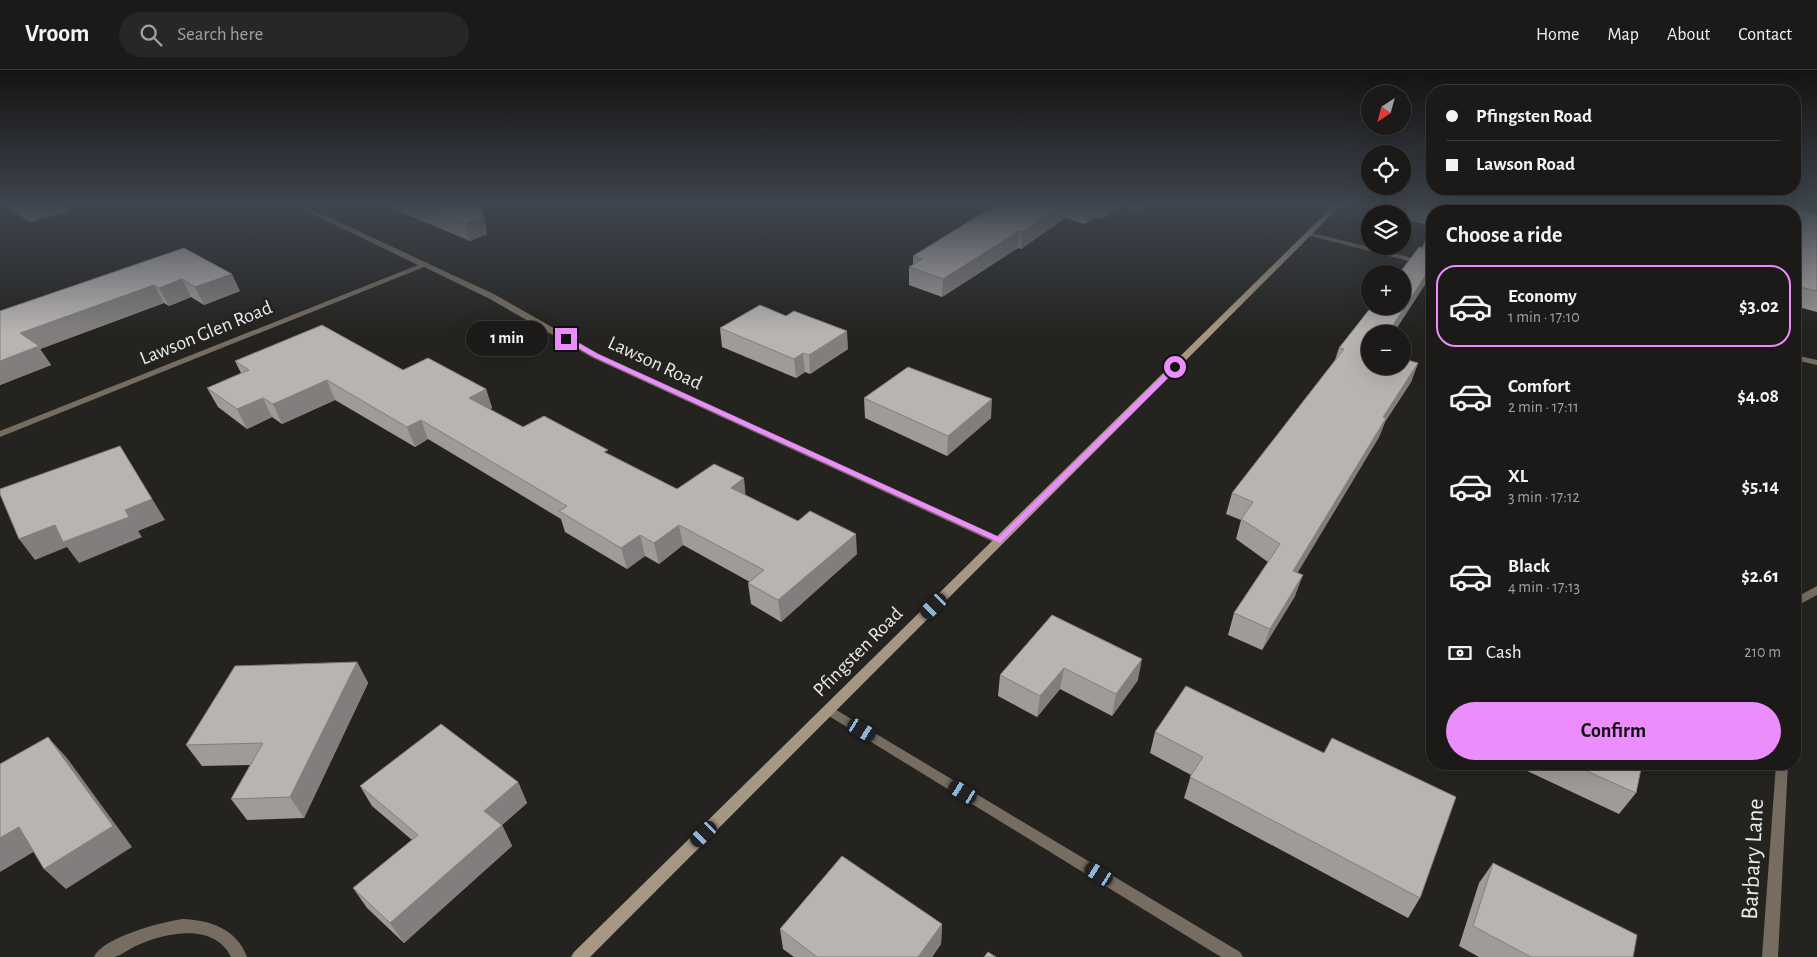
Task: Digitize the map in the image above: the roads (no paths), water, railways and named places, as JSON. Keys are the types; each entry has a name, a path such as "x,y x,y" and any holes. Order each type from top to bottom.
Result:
{"main road":[{"name":"Pfingsten Road","path":"579,957 1295,248"}],"street":[{"name":"Lawson Road","path":"391,248 491,296 596,356 1000,541"},
{"path":"1366,248 1426,263"},
{"name":"Lawson Glen Road","path":"0,434 426,264"},
{"path":"1801,358 1817,362"},
{"path":"1801,599 1817,590"},
{"path":"828,710 1235,957"},
{"name":"Barbary Lane","path":"1770,957 1782,770"},
{"path":"102,957 142,935 172,927 200,926 222,934 237,950 239,957"}]}
